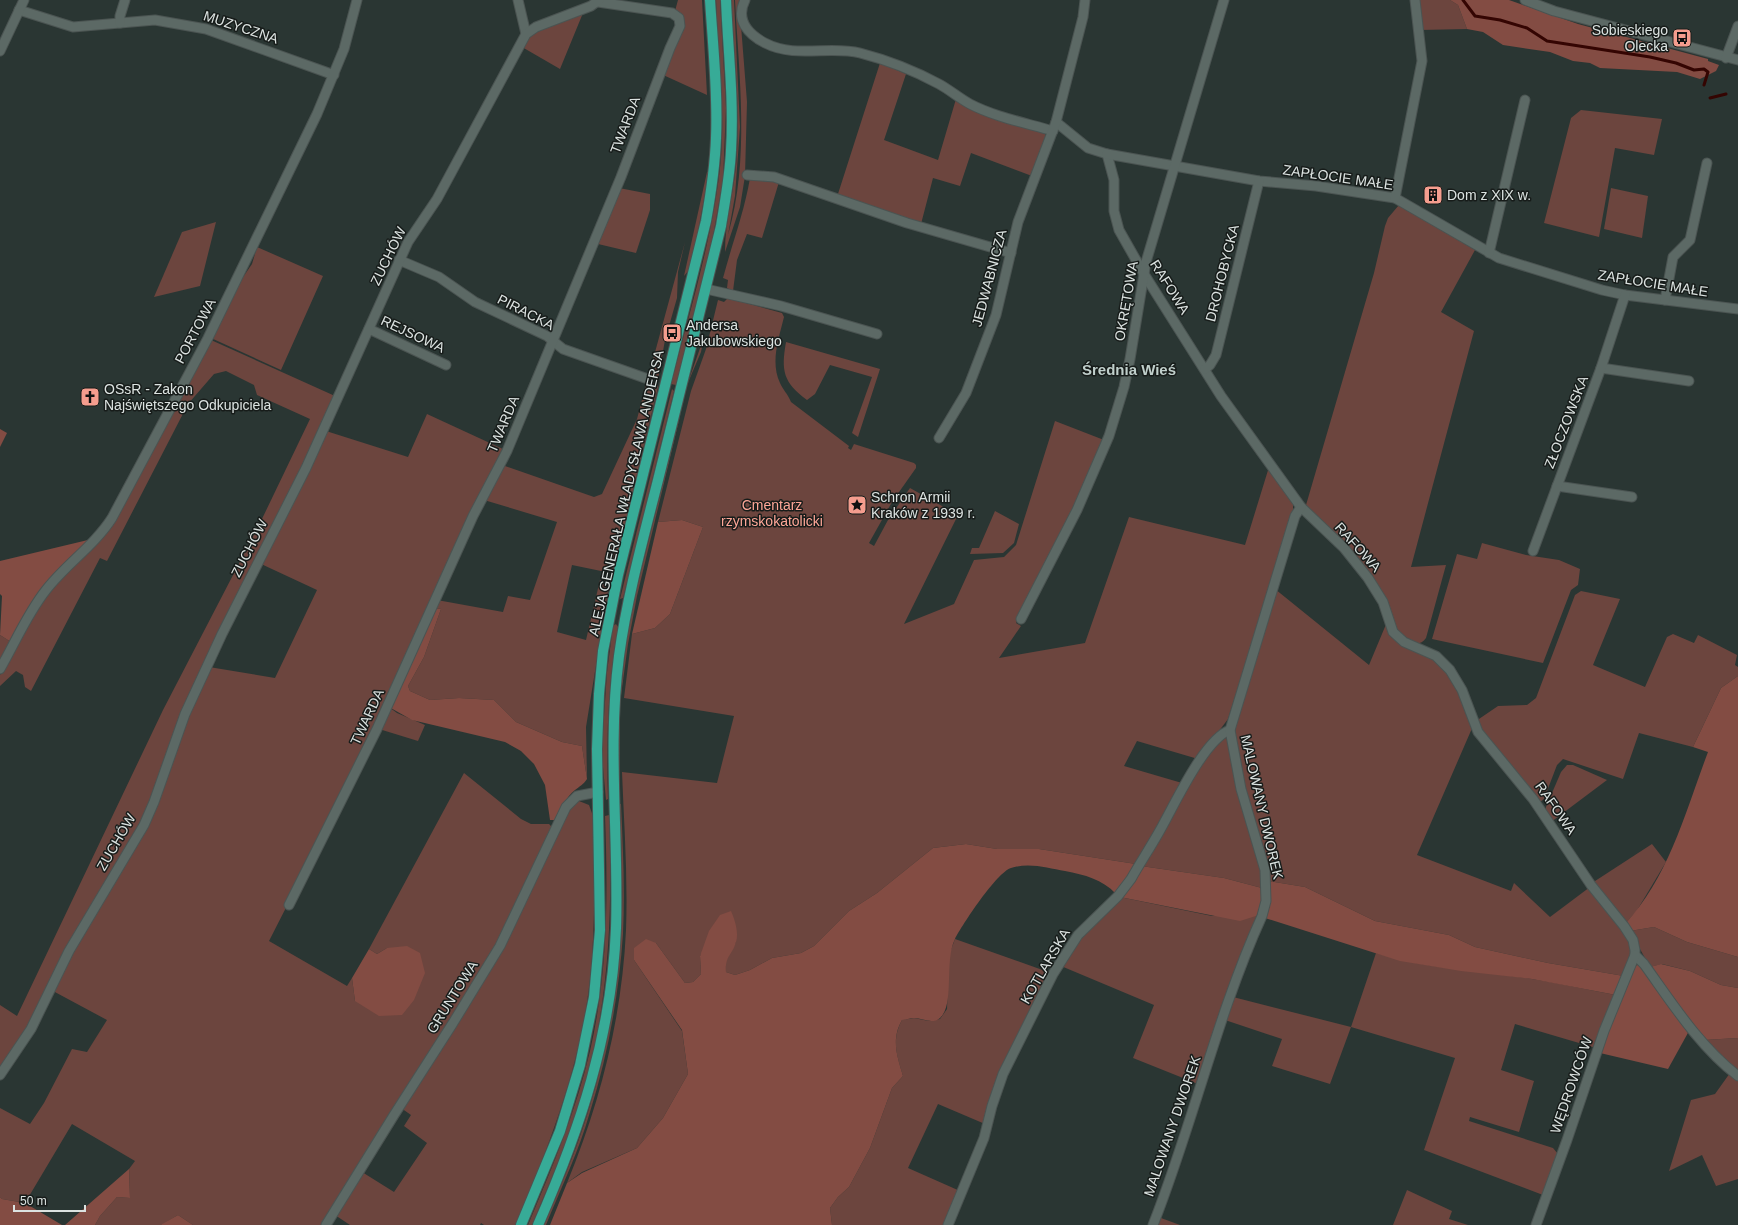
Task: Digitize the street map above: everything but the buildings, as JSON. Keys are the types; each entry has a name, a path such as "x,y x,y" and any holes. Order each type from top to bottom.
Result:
{"main road":[{"name":"ALEJA GENERAŁA WŁADYSŁAWA ANDERSA","path":"521,1225 560,1131 580,1065 594,997 600,930 598,792 599,694 610,612 706,221 713,184 716,109 710,0"},
{"name":"ALEJA GENERAŁA WŁADYSŁAWA ANDERSA","path":"538,1225 574,1138 590,1086 609,1002 616,930 616,859 612,750 614,706 619,655 636,567 721,226 732,150 732,110 726,0"}],"street":[{"path":"0,52 24,0"},
{"path":"120,23 120,16 125,0"},
{"name":"PORTOWA","path":"0,670 45,591 59,574 95,541 112,518 208,338 253,249 317,114 344,48 357,0"},
{"path":"518,0 526,34 536,27 599,1"},
{"path":"745,0 742,5 742,17 747,30 766,44 806,52 836,49 872,57 939,84 979,108 1053,131"},
{"path":"1085,0 1083,17 1056,122 1088,148 1107,154"},
{"name":"OKRĘTOWA","path":"1021,619 1077,510 1109,436 1124,387 1146,262 1224,0"},
{"path":"1395,198 1422,61 1415,0"},
{"path":"1526,0 1554,11 1738,60"},
{"name":"TWARDA","path":"289,905 377,729 473,516 507,451 621,177 670,48 680,26 679,18 672,13 599,1"},
{"name":"MUZYCZNA","path":"19,10 73,27 155,20 206,29 334,75"},
{"path":"1726,58 1738,26"},
{"name":"ZUCHÓW","path":"0,1075 31,1029 69,951 144,825 154,802 185,714 232,612 306,468 408,242 437,199 526,34"},
{"path":"1489,253 1525,100"},
{"name":"JEDWABNICZA","path":"939,438 966,393 983,354 996,315 1018,222 1056,122"},
{"name":"ZAPŁOCIE MAŁE","path":"1107,154 1259,181 1323,187 1395,198 1499,258 1590,287 1625,295 1738,309"},
{"name":"RAFOWA","path":"1107,154 1114,180 1115,221 1144,274 1236,419 1300,507 1344,548 1368,578 1383,602 1394,632 1398,637 1411,646 1436,656 1450,670 1462,690 1478,732 1533,799 1591,885 1624,926 1635,945 1635,955 1644,964 1691,1029 1718,1059 1738,1076"},
{"path":"1665,300 1673,257 1690,240 1707,163"},
{"path":"747,175 774,178 907,223 1011,252"},
{"name":"DROHOBYCKA","path":"1205,369 1210,365 1216,355 1259,181"},
{"name":"PIRACKA","path":"400,260 439,277 475,302 547,336 563,349 645,378"},
{"path":"706,289 781,306 877,334"},
{"name":"ZŁOCZOWSKA","path":"1533,551 1601,368 1625,295"},
{"name":"REJSOWA","path":"369,329 446,365"},
{"name":"ZŁOCZOWSKA","path":"1601,368 1689,381"},
{"name":"ZŁOCZOWSKA","path":"1557,486 1632,497"},
{"name":"MALOWANY DWOREK","path":"1153,1225 1165,1195 1222,1021 1262,916 1266,901 1265,870 1241,789 1230,730 1295,516 1300,507"},
{"name":"KOTLARSKA","path":"948,1225 982,1144 992,1106 1003,1074 1053,974 1078,935 1118,896 1131,879 1195,768 1216,740 1223,733 1230,730"},
{"name":"GRUNTOWA","path":"326,1225 493,958 515,917 566,808 577,796 598,792"},
{"name":"WĘDROWCÓW","path":"1536,1225 1566,1145 1604,1032 1635,955"}],"green space":[{"path":"678,0 702,0 707,95 661,74 680,33 675,11"},
{"path":"716,0 720,0 726,108 723,180 713,236 676,385 671,384 707,243 718,186 721,158 722,99"},
{"path":"731,0 734,0 740,127 735,196 728,235 735,207 741,148 740,88 735,0 739,0 747,102 745,176 740,207 725,252 725,240 736,167 738,136"},
{"path":"1417,0 1450,0 1458,5 1467,29 1420,30"},
{"path":"583,13 560,69 522,47 527,40 541,29 557,21"},
{"path":"880,63 906,74 884,140 938,160 956,99 1045,134 1046,137 1032,176 971,153 960,186 933,178 921,224 837,197"},
{"path":"1581,110 1662,119 1654,155 1615,148 1599,237 1544,223 1571,118"},
{"path":"707,172 709,172 698,231 689,270 684,276"},
{"path":"750,178 770,179 779,182 762,238 747,234 737,260 733,291 727,288 728,280 723,278 741,216"},
{"path":"619,188 650,194 650,210 636,253 598,244"},
{"path":"1611,188 1648,196 1642,238 1604,229"},
{"path":"1399,205 1402,205 1475,250 1441,312 1474,331 1411,567 1446,565 1426,638 1423,642 1419,643 1411,642 1403,638 1397,631 1387,606 1306,505 1374,273 1385,226 1388,218"},
{"path":"216,222 200,286 154,297 182,232"},
{"path":"685,242 678,272 677,298 665,340 658,379 648,378"},
{"path":"257,247 323,276 281,370 211,338 241,280 252,264"},
{"name":"Cmentarz rzymskokatolicki","path":"728,298 782,313 784,317 776,350 776,367 780,383 791,402 849,446 848,448 851,450 854,444 914,463 916,465 916,468 892,502 869,543 874,546 888,520 910,488 958,515 904,624 954,604 974,560 1004,557 1016,545 1055,421 1104,440 1070,517 1016,623 1021,626 999,658 1085,643 1129,517 1245,545 1269,467 1293,502 1293,513 1228,719 1198,759 1137,741 1124,766 1182,783 1136,864 1039,849 997,849 966,844 933,848 877,893 849,911 814,946 801,953 772,958 750,970 735,975 726,972 725,962 736,942 700,955 701,974 693,982 685,983 656,943 634,960 682,1031 688,1074 663,1118 637,1148 582,1172 567,1183 590,1122 599,1091 620,995 626,930 626,871 622,772 717,783 734,716 624,698 632,634 655,628 670,614 703,527 682,520 658,522 691,391 706,349 718,300 724,302"},
{"path":"704,337 701,352 687,385"},
{"path":"211,340 335,396 332,399 323,420 324,424 256,560 152,801 38,1012 0,1071 0,1005 17,1016 163,710 261,521 310,419 257,395 254,385 226,371 214,374 188,404 107,561 100,558 31,691 25,687 23,675 16,671 0,686 0,675 38,607 62,576 95,545"},
{"path":"786,342 880,369 858,437 852,433 872,377 830,365 815,394 807,400 799,394 788,381 784,368 784,352"},
{"path":"647,381 657,384 658,387 614,569 601,571 572,565 557,632 586,640 600,580 603,581 607,577 610,579 586,727 587,779 582,746 562,742 516,722 494,700 459,698 430,700 410,691 408,686 424,657 441,609 433,608 437,600 503,612 508,596 530,600 557,522 484,500 502,465 594,497 602,494 637,419"},
{"path":"672,389 674,391 623,598 620,599"},
{"path":"685,395 637,596 628,644 619,710 626,643 635,595"},
{"path":"427,414 505,450 321,839 269,941 347,986 352,978 355,1001 387,948 377,954 369,949 464,773 521,819 531,824 549,824 552,827 497,946 324,1225 193,1225 178,1215 161,1225 95,1225 100,1216 117,1197 130,1198 129,1169 135,1161 72,1124 25,1203 2,1199 0,1197 0,1108 30,1124 44,1103 72,1049 87,1052 107,1020 53,991 71,953 147,826 179,739 209,667 275,678 317,590 259,563 326,431 408,457"},
{"path":"995,511 1019,524 1014,543 1003,553 970,554 972,548 979,548"},
{"path":"1482,543 1526,555 1559,560 1580,569 1578,585 1571,590 1543,663 1432,639 1457,554 1477,559"},
{"path":"1275,589 1369,665 1387,622 1391,629 1401,639 1429,654 1435,659 1448,674 1458,690 1473,726 1417,855 1511,891 1514,883 1550,917 1590,887 1628,938 1633,952 1624,976 1548,963 1475,947 1449,935 1375,921 1305,887 1269,881 1242,784 1238,764 1235,724"},
{"path":"1581,591 1620,599 1593,665 1645,687 1667,637 1673,634 1694,643 1698,635 1737,655 1735,665 1738,667 1738,676 1721,688 1693,747 1639,733 1623,779 1563,759 1557,765 1544,799 1540,802 1488,742 1476,721 1498,706 1527,705 1536,698 1575,595"},
{"path":"616,624 618,627 608,713 608,799 606,800 603,767 603,731 607,672 613,626"},
{"path":"0,635 11,642 0,662"},
{"path":"389,707 397,713 425,725 418,741 379,729"},
{"path":"619,717 620,717 619,799"},
{"path":"1225,738 1228,739 1261,869 1262,888 1224,878 1141,866 1180,796 1193,776 1205,758 1216,745"},
{"path":"1567,765 1573,765 1607,780 1551,822 1545,812 1546,807 1561,772"},
{"path":"579,801 589,805 593,816 593,938 586,1011 562,1105 552,1135 516,1225 484,1225 481,1223 480,1225 350,1225 335,1215 362,1172 394,1192 427,1143 404,1126 411,1115 401,1108 465,1009 566,814 575,802"},
{"path":"620,804 624,869 624,902 623,934 616,1002 602,1069 586,1127 546,1225 544,1225 568,1169 583,1127 606,1046 614,1002 622,918"},
{"path":"609,815 609,930 602,1004 596,1041 587,1078 571,1129 532,1225 528,1225 571,1117 590,1051 596,1022 605,934 605,816"},
{"path":"1652,844 1666,862 1636,912 1625,924 1592,883"},
{"path":"1120,897 1212,916 1259,915 1198,1084 1133,1058 1154,1005 1061,966 1072,946"},
{"path":"1654,927 1687,942 1738,957 1738,988 1721,985 1690,971 1662,964 1650,967 1630,931"},
{"path":"955,939 1051,973 985,1124 938,1104 908,1168 960,1191 945,1225 832,1225 830,1208 838,1197 849,1187 870,1148 892,1088 903,1076 896,1048 897,1034 902,1020 914,1018 929,1021 940,1019 947,1009 949,955"},
{"path":"1376,953 1415,963 1512,976 1616,995 1596,1048 1515,1024 1501,1070 1534,1081 1519,1132 1470,1117 1469,1121 1553,1148 1558,1154 1543,1195 1424,1150 1455,1058 1351,1027"},
{"path":"1233,997 1351,1027 1330,1084 1272,1066 1282,1039 1225,1020"},
{"path":"1738,1038 1738,1073 1704,1040"},
{"path":"1730,1073 1738,1078 1738,1179 1716,1186 1702,1155 1669,1171 1691,1100 1715,1094"},
{"path":"1407,1190 1452,1211 1449,1219 1468,1225 1393,1225"},
{"path":"1161,1218 1180,1225 1158,1225"}],"shaded area":[{"path":"1450,0 1509,0 1578,24 1708,59 1708,61 1719,65 1716,71 1700,79 1677,72 1600,68 1590,63 1573,61 1550,52 1503,45 1483,32 1467,29 1458,5"},
{"path":"0,429 7,433 0,447"},
{"path":"682,520 703,527 670,614 655,628 632,634 658,522"},
{"path":"92,539 72,558 11,642 0,635 2,596 0,594 0,561"},
{"path":"433,608 441,609 424,657 408,686 410,691 430,700 459,698 494,700 516,722 562,742 582,746 587,779 566,800 557,820 550,820 545,785 534,764 521,751 505,742 412,720 389,707"},
{"path":"1738,676 1738,957 1687,942 1654,927 1630,931 1625,924 1640,905 1665,864 1684,820 1708,752 1693,747 1721,688"},
{"path":"966,844 997,849 1039,849 1136,864 1116,894 1099,881 1086,876 1038,866 1018,866 1011,868 997,879 972,911 955,939 950,958 947,1003 940,1018 934,1021 927,1021 917,1018 902,1020 897,1034 896,1048 903,1076 892,1088 870,1148 849,1187 838,1197 830,1208 832,1225 550,1225 567,1183 582,1173 637,1148 663,1118 688,1074 682,1030 634,960 634,948 646,939 656,943 685,983 693,982 701,974 700,956 709,931 720,915 731,911 736,926 737,938 727,962 726,972 735,975 750,970 772,958 801,953 814,946 849,911 877,893 933,848"},
{"path":"1141,866 1224,878 1262,888 1263,900 1259,915 1240,921 1120,897"},
{"path":"1269,881 1305,887 1375,921 1449,935 1475,947 1548,963 1624,976 1616,995 1532,979 1461,971 1400,961 1265,918"},
{"path":"407,946 420,953 425,973 414,1000 402,1015 379,1016 355,1001 352,978 369,949 377,954 387,948"},
{"path":"1661,964 1690,971 1721,985 1738,988 1738,1038 1704,1040 1650,967"},
{"path":"1637,965 1642,966 1689,1031 1668,1069 1600,1053 1631,969"},
{"path":"129,1169 130,1198 117,1197 100,1216 95,1225 65,1225"},
{"path":"0,1197 2,1199 25,1203 62,1225 0,1225"},
{"path":"178,1215 193,1225 161,1225 162,1224"}],"waterway":[{"path":"1463,0 1475,16 1500,20 1527,28 1547,41 1650,57 1676,63 1694,70 1704,69 1708,72 1704,85"},
{"path":"1710,98 1726,94"}],"place":[{"name":"Sobieskiego Olecka","path":"1682,38"},
{"name":"Dom z XIX w.","path":"1433,195"},
{"name":"Andersa Jakubowskiego","path":"672,333"},
{"name":"OSsR - Zakon Najświętszego Odkupiciela","path":"90,397"},
{"name":"Schron Armii Kraków z 1939 r.","path":"857,505"}],"district":[{"name":"Średnia Wieś","path":"1129,370"}]}
